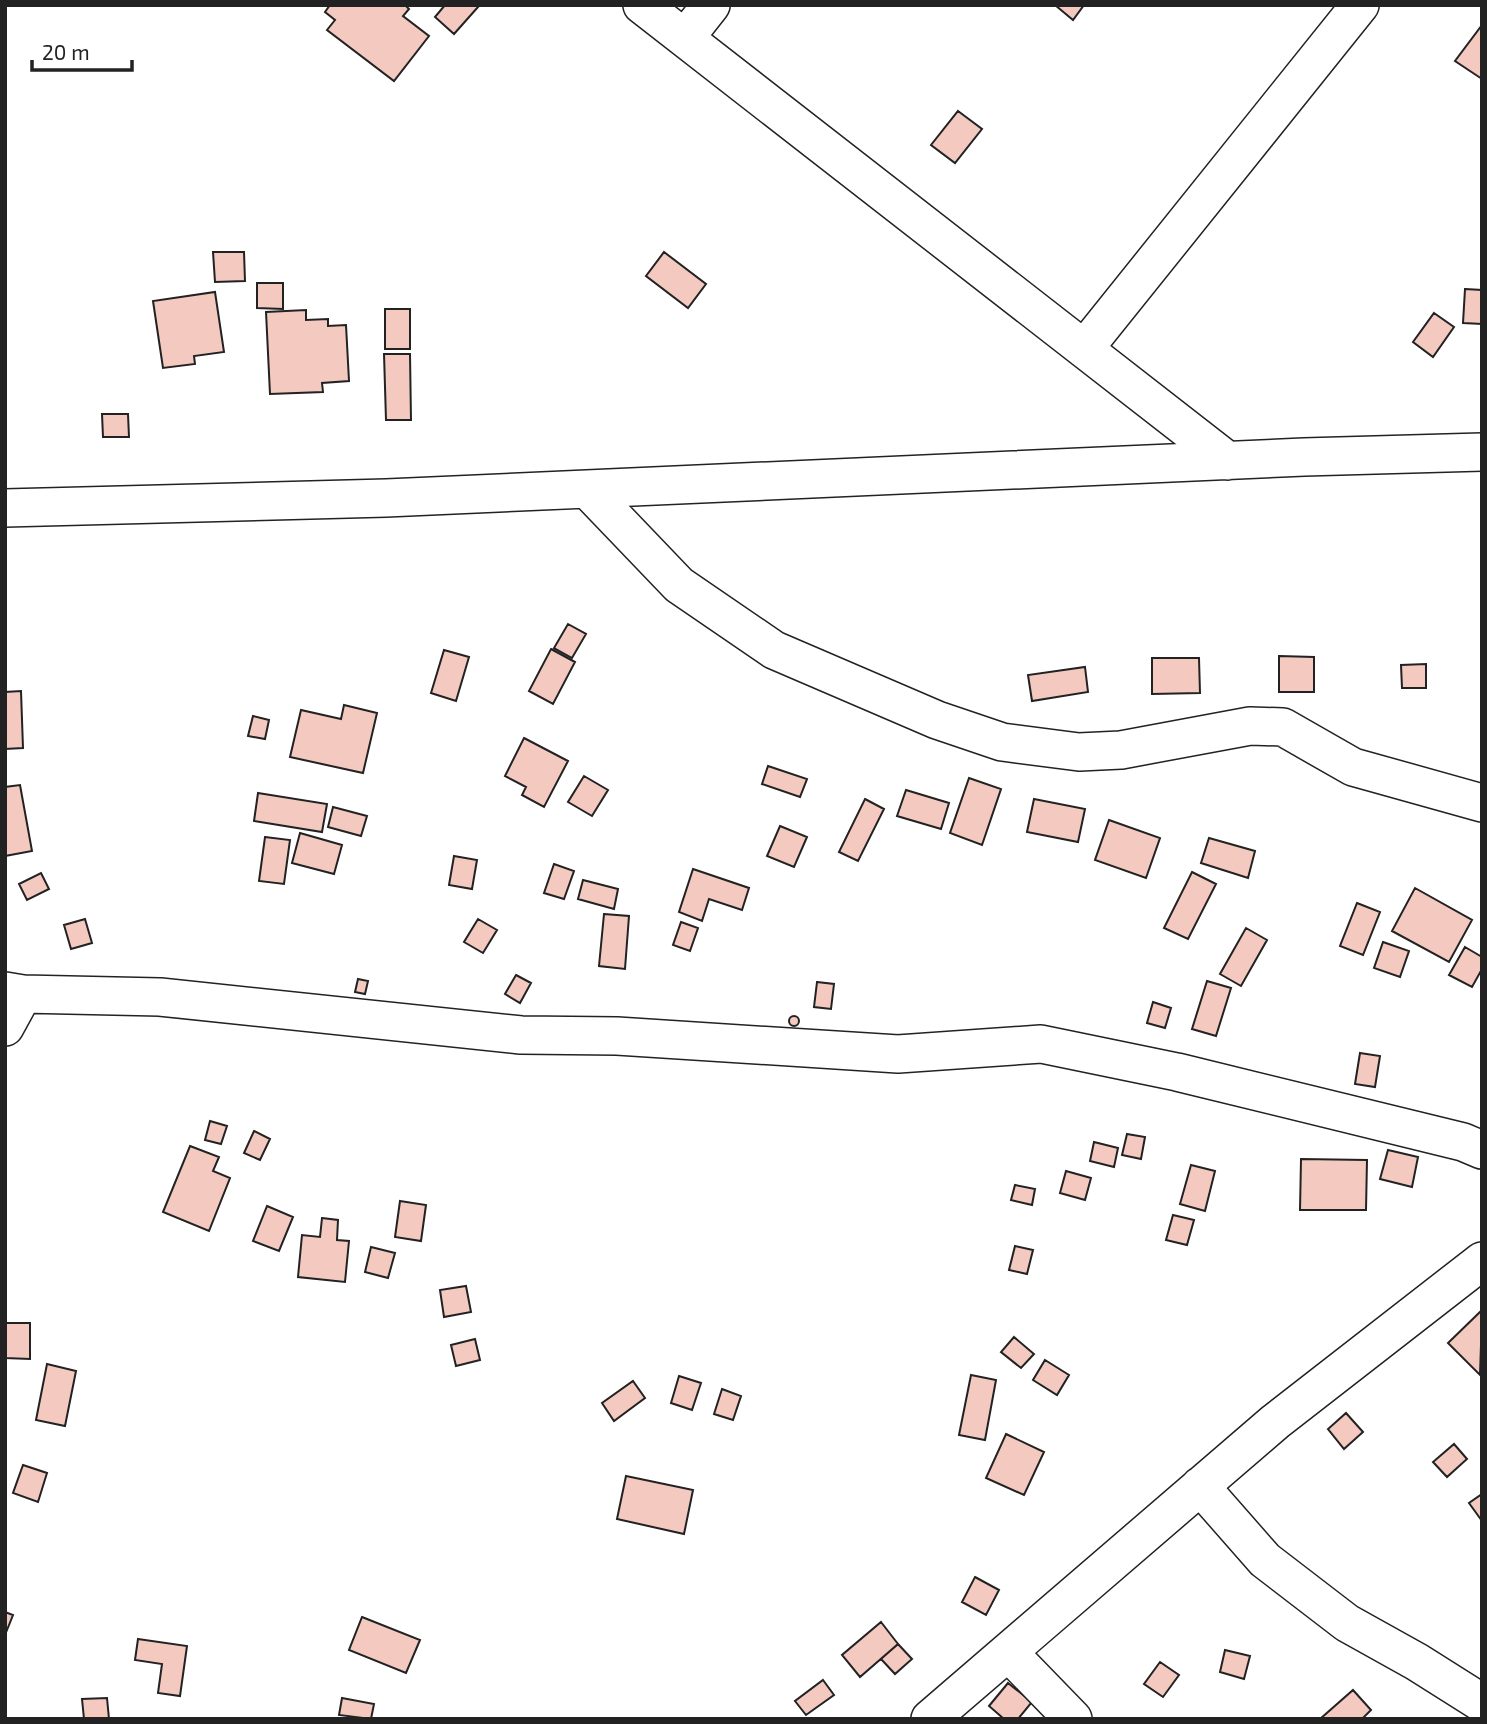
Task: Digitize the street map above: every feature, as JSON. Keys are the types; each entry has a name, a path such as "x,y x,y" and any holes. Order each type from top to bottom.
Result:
{"street":[{"path":"642,5 1228,461"},
{"path":"685,38 710,5"},
{"path":"1084,349 1360,5"},
{"path":"5,508 386,498 1482,452"},
{"path":"587,489 679,585 774,650 937,720 1002,742 1079,752 1121,750 1250,726 1283,727 1353,767 1482,803"},
{"path":"5,1027 14,992 160,998 522,1035 617,1036 898,1054 1041,1044 1177,1072 1463,1142 1482,1150"},
{"path":"930,1719 1275,1422 1482,1261"},
{"path":"1200,1486 1265,1560 1296,1584 1347,1623 1418,1662 1482,1703"},
{"path":"1008,1652 1073,1719"}],"building":[{"path":"330,5 405,5 409,9 403,16 429,36 394,81 327,30 335,20 325,12"},
{"path":"445,5 478,7 454,34 435,17"},
{"path":"1055,5 1084,5 1073,20"},
{"path":"1482,25 1482,79 1455,61"},
{"path":"958,111 982,129 955,163 931,145"},
{"path":"213,252 244,252 245,281 215,282"},
{"path":"664,252 706,284 688,308 646,276"},
{"path":"257,283 283,283 283,309 257,308"},
{"path":"1465,289 1482,290 1482,324 1463,323"},
{"path":"215,292 224,352 194,356 195,364 163,368 153,301"},
{"path":"385,309 410,309 410,349 385,349"},
{"path":"306,310 306,320 328,319 328,326 346,325 349,381 322,383 323,392 270,394 266,312"},
{"path":"1434,313 1454,327 1433,357 1413,342"},
{"path":"384,354 410,354 411,420 386,420"},
{"path":"102,414 128,414 129,437 103,437"},
{"path":"568,624 586,634 572,658 554,648"},
{"path":"551,649 575,662 553,704 529,691"},
{"path":"444,650 469,657 456,701 431,693"},
{"path":"1279,656 1314,657 1314,692 1279,692"},
{"path":"1152,658 1199,658 1200,693 1152,694"},
{"path":"1426,664 1426,688 1402,688 1401,665"},
{"path":"1085,667 1088,692 1032,701 1028,675"},
{"path":"21,691 23,748 5,749 5,692"},
{"path":"344,705 377,713 363,773 290,757 301,710 341,719"},
{"path":"253,716 269,720 265,739 248,736"},
{"path":"524,738 568,761 544,807 522,795 526,787 505,776"},
{"path":"768,766 807,779 800,797 762,784"},
{"path":"584,776 608,790 592,816 568,802"},
{"path":"969,778 1001,789 982,845 950,833"},
{"path":"20,785 32,851 5,856 5,787"},
{"path":"906,790 949,803 941,829 897,816"},
{"path":"258,793 327,804 322,832 254,821"},
{"path":"865,799 884,809 858,861 839,852"},
{"path":"1034,799 1085,809 1078,842 1027,832"},
{"path":"333,807 367,816 361,836 328,827"},
{"path":"1109,820 1160,838 1146,878 1095,860"},
{"path":"780,826 807,837 794,867 767,856"},
{"path":"300,833 342,845 334,874 292,863"},
{"path":"265,837 290,840 284,884 259,881"},
{"path":"1209,838 1255,851 1248,878 1201,863"},
{"path":"454,856 477,860 472,889 449,885"},
{"path":"554,864 574,871 564,899 544,893"},
{"path":"693,869 749,888 742,910 709,899 702,921 679,912"},
{"path":"1192,872 1216,884 1188,939 1164,928"},
{"path":"41,873 49,889 27,900 19,884"},
{"path":"583,880 618,889 614,909 578,899"},
{"path":"1415,888 1472,920 1449,962 1392,931"},
{"path":"1357,903 1380,912 1363,955 1340,946"},
{"path":"604,914 629,916 625,969 599,966"},
{"path":"85,919 92,943 71,949 64,925"},
{"path":"478,919 497,930 483,953 464,942"},
{"path":"681,922 698,928 690,951 673,945"},
{"path":"1246,928 1267,940 1241,986 1220,974"},
{"path":"1383,942 1409,951 1400,977 1374,968"},
{"path":"1465,947 1482,957 1482,969 1472,987 1449,975"},
{"path":"516,975 531,983 520,1003 505,994"},
{"path":"358,979 368,981 365,994 355,992"},
{"path":"1207,981 1231,988 1216,1036 1192,1029"},
{"path":"817,982 834,984 831,1009 814,1007"},
{"path":"1153,1002 1171,1008 1165,1028 1147,1023"},
{"path":"794,1016 798,1017 798,1025 794,1026 790,1025 789,1021 790,1017"},
{"path":"1360,1053 1380,1056 1375,1087 1355,1084"},
{"path":"210,1121 227,1126 221,1144 205,1140"},
{"path":"254,1131 270,1139 260,1160 244,1153"},
{"path":"1127,1134 1145,1137 1141,1159 1122,1155"},
{"path":"1094,1142 1118,1148 1114,1167 1090,1161"},
{"path":"190,1146 219,1157 213,1171 230,1178 209,1231 163,1212"},
{"path":"1388,1150 1418,1157 1412,1187 1380,1179"},
{"path":"1301,1159 1367,1160 1366,1210 1300,1210"},
{"path":"1191,1165 1215,1171 1205,1211 1180,1204"},
{"path":"1066,1171 1091,1178 1085,1200 1060,1193"},
{"path":"1015,1185 1035,1189 1032,1205 1011,1200"},
{"path":"400,1201 426,1205 421,1241 395,1237"},
{"path":"267,1206 293,1217 279,1251 253,1241"},
{"path":"1173,1215 1194,1220 1187,1245 1166,1240"},
{"path":"322,1218 338,1220 337,1240 349,1241 345,1282 298,1277 302,1235 320,1237"},
{"path":"1015,1246 1033,1250 1027,1274 1009,1270"},
{"path":"371,1247 395,1253 388,1278 365,1272"},
{"path":"466,1286 471,1312 444,1317 440,1290"},
{"path":"1480,1312 1482,1314 1480,1375 1448,1343"},
{"path":"5,1323 30,1323 30,1359 5,1358"},
{"path":"1014,1337 1034,1354 1021,1368 1001,1352"},
{"path":"475,1339 480,1360 456,1366 451,1345"},
{"path":"1045,1360 1069,1375 1057,1395 1033,1380"},
{"path":"47,1364 76,1371 65,1426 36,1420"},
{"path":"971,1375 996,1380 985,1440 959,1435"},
{"path":"679,1376 701,1383 692,1410 671,1403"},
{"path":"633,1381 645,1398 614,1421 602,1403"},
{"path":"722,1389 741,1396 733,1420 714,1414"},
{"path":"1346,1413 1363,1432 1344,1449 1328,1429"},
{"path":"1006,1434 1044,1452 1024,1495 986,1478"},
{"path":"1454,1444 1467,1459 1447,1477 1433,1462"},
{"path":"23,1465 47,1473 38,1502 13,1493"},
{"path":"626,1476 693,1490 684,1534 617,1519"},
{"path":"1482,1494 1482,1521 1469,1503"},
{"path":"975,1577 999,1590 986,1615 962,1602"},
{"path":"5,1612 13,1615 5,1635"},
{"path":"362,1617 420,1640 406,1673 349,1650"},
{"path":"881,1622 898,1644 860,1677 842,1655"},
{"path":"138,1639 187,1646 180,1696 158,1693 162,1664 135,1660"},
{"path":"898,1644 912,1659 895,1674 881,1659"},
{"path":"1225,1650 1250,1656 1244,1679 1220,1672"},
{"path":"1160,1662 1179,1675 1163,1697 1144,1684"},
{"path":"823,1680 834,1695 806,1715 795,1701"},
{"path":"1008,1683 1032,1702 1018,1719 1004,1719 989,1706"},
{"path":"1353,1690 1371,1710 1362,1719 1320,1719"},
{"path":"107,1698 109,1719 84,1719 82,1699"},
{"path":"342,1698 374,1704 371,1719 339,1715"}]}
